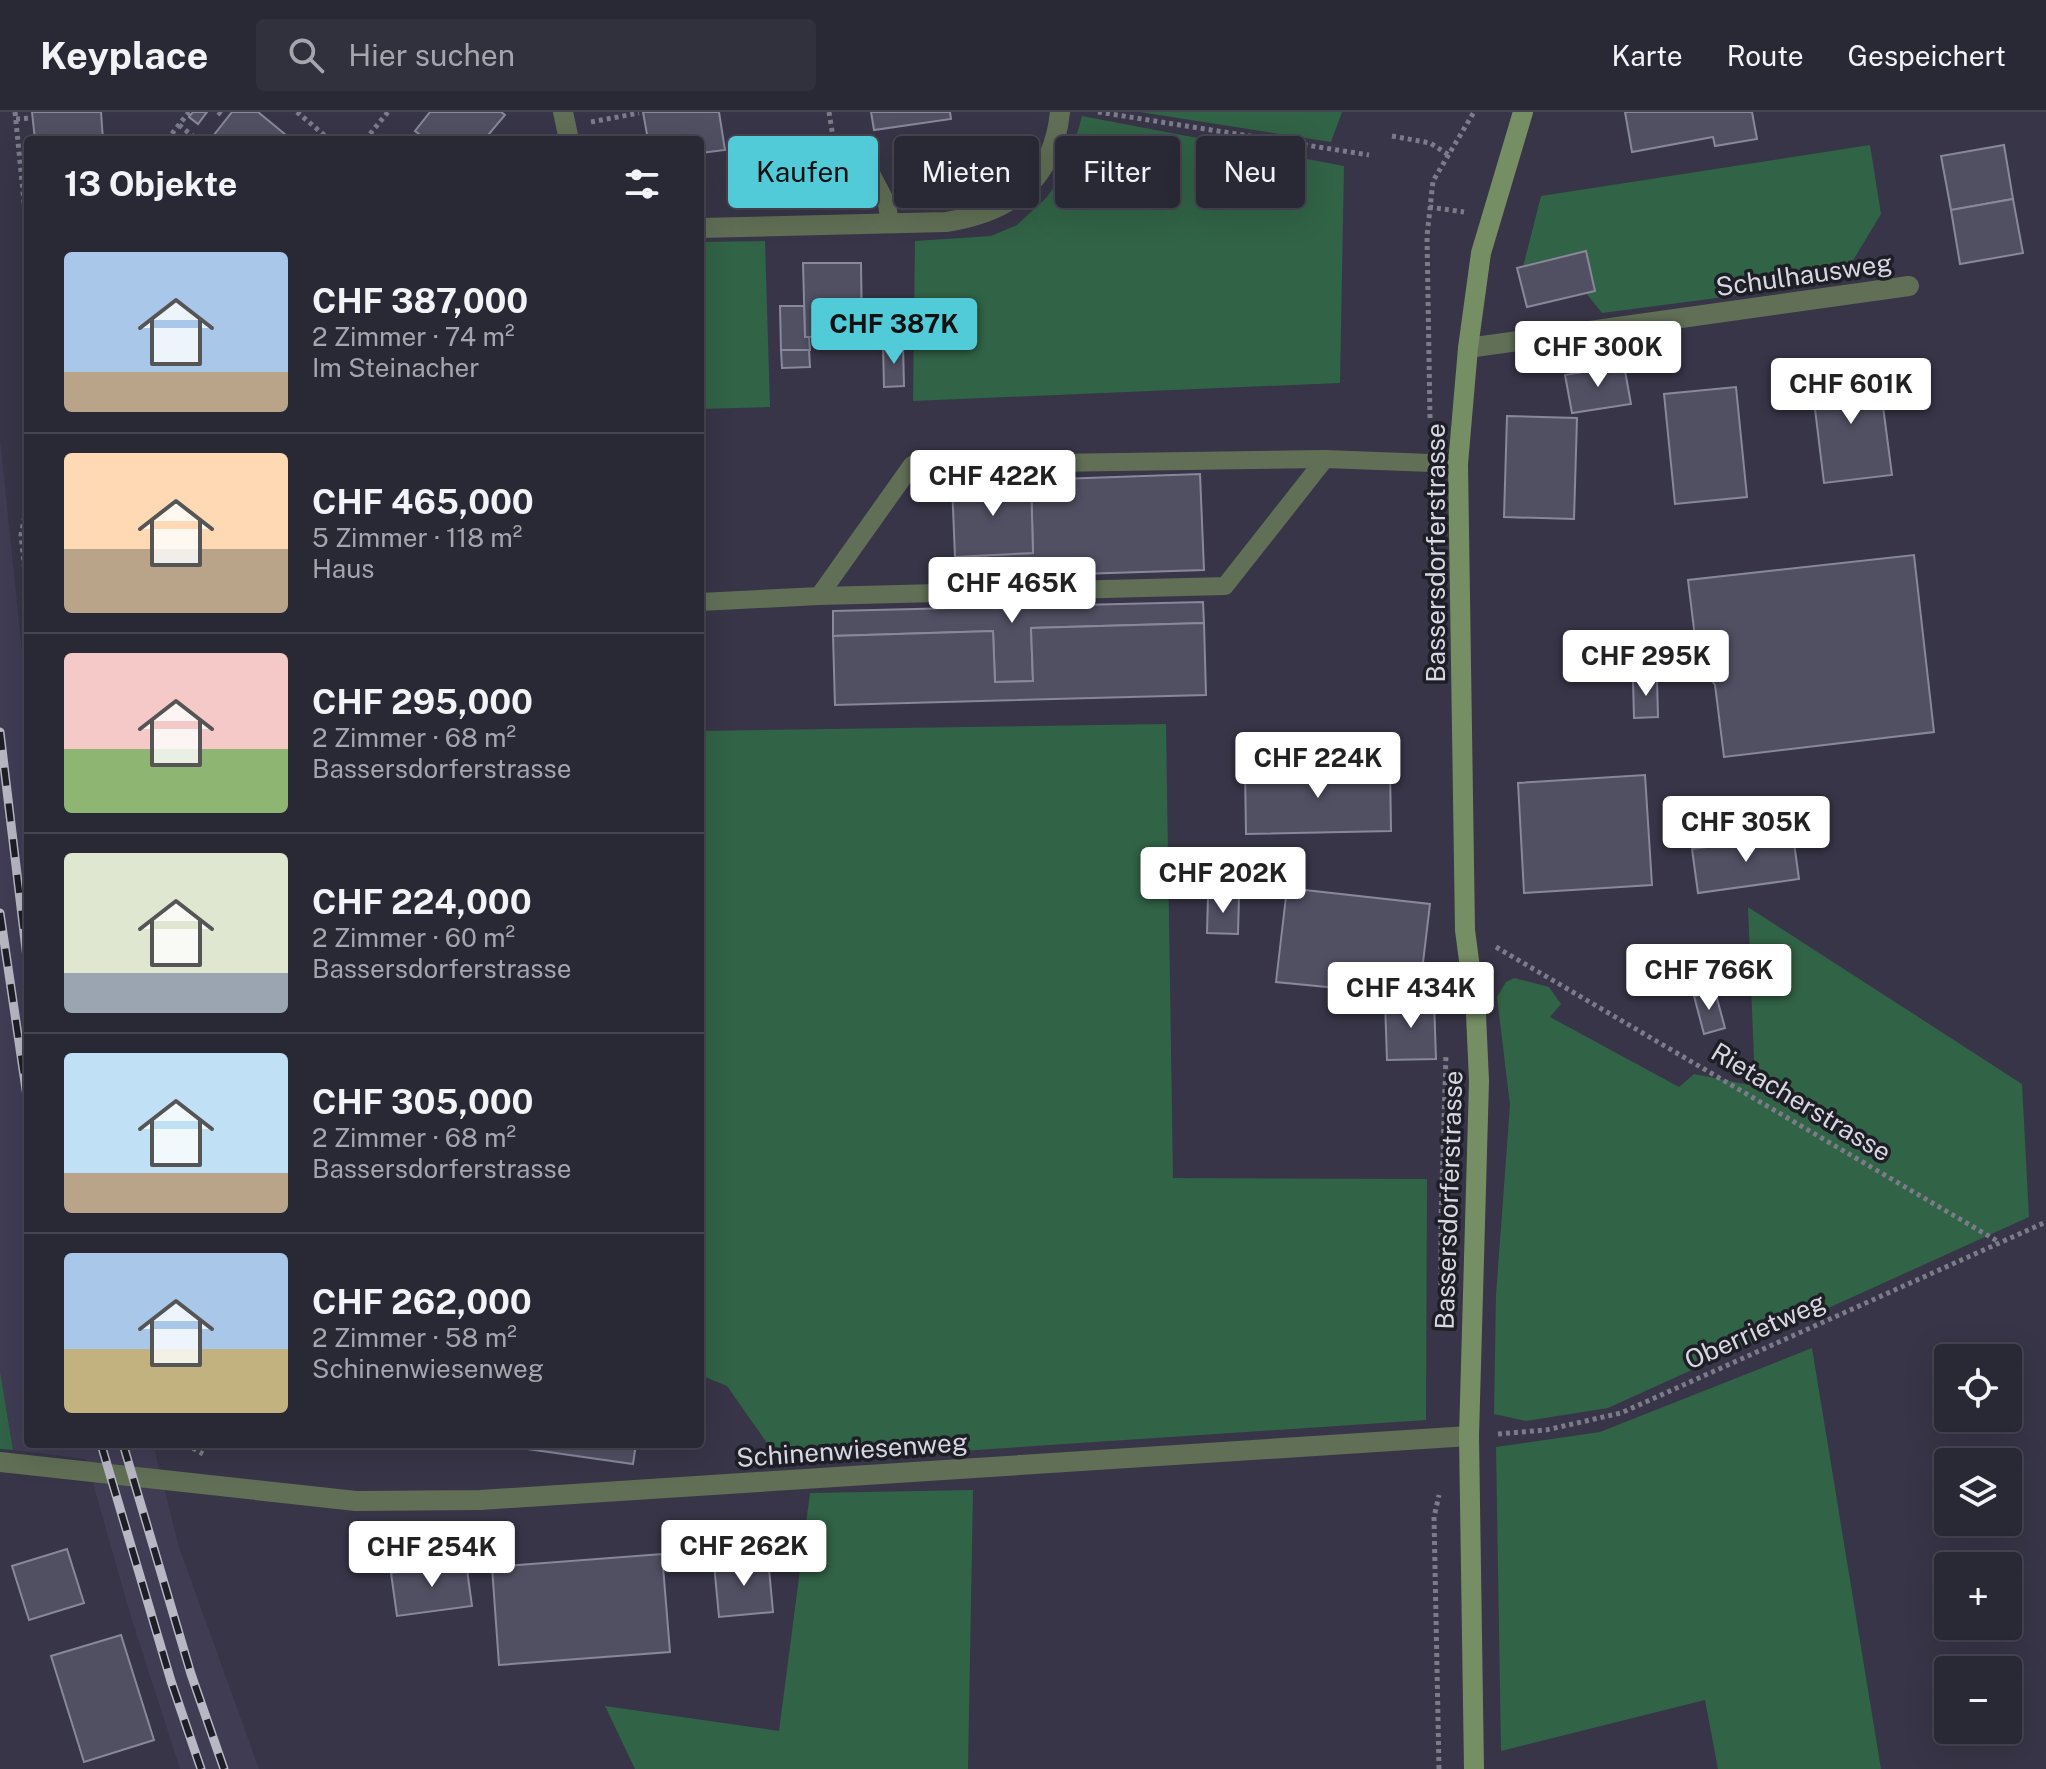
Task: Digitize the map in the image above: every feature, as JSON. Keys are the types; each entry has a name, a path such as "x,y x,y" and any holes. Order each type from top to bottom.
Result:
{"main road":[{"name":"Bassersdorferstrasse","path":"1474,1769 1469,1436 1479,1081 1476,1014 1465,930 1458,464 1476,285 1490,219 1523,112"}],"street":[{"path":"563,112 568,136"},
{"path":"704,228 956,221 986,214 1003,206 1033,182 1043,168 1056,136 1060,112"},
{"name":"Schulhausweg","path":"1468,348 1909,286"},
{"name":"Schinenwiesenweg","path":"0,1462 356,1501 480,1500 1469,1436"}],"lane":[{"path":"878,187 887,204 890,224"},
{"path":"819,596 912,465 1325,459 1458,464"},
{"path":"704,602 1225,586 1325,459"}],"path":[{"path":"170,136 189,112"},
{"path":"297,112 325,136"},
{"path":"368,136 388,112"},
{"path":"1098,112 1369,155"},
{"path":"1474,112 1433,181 1429,207 1449,208 1490,219"},
{"path":"586,122 639,113"},
{"path":"24,200 15,116 31,118"},
{"path":"179,125 193,136"},
{"path":"1392,136 1430,143 1449,155"},
{"path":"24,520 21,535 24,563"},
{"name":"Rietacherstrasse","path":"1542,973 1999,1242"},
{"name":"Oberrietweg","path":"1469,1436 1546,1430 1621,1413 2046,1222"},
{"path":"1439,1769 1434,1517 1440,1488"}],"shaded area":[{"path":"0,438 24,671 24,1448 154,1448 179,1547 259,1769 180,1769 131,1617 86,1459 13,1450 0,1371"}],"green space":[{"path":"1140,112 1342,112 1331,142"},
{"path":"1082,116 1196,138 1196,208 1305,208 1305,159 1344,166 1340,383 913,401 915,241 991,236 1017,225 1039,208 1055,185 1055,208 1180,208 1180,136 1076,136"},
{"path":"1870,145 1881,214 1840,282 1602,313 1586,293 1595,290 1586,252 1523,267 1541,196"},
{"path":"765,241 770,407 704,409 704,242"},
{"path":"1166,724 1173,1178 1427,1179 1426,1420 781,1463 727,1386 704,1377 704,731"},
{"path":"1748,907 2022,1084 2029,1217 1608,1408 1526,1421 1494,1414 1496,1295 1510,1105 1497,997 1506,982 1514,978 1549,987 1561,1004 1550,1017 1679,1087 1694,1074 1755,1086"},
{"path":"1812,1348 1881,1769 1718,1769 1705,1700 1501,1751 1496,1447 1600,1432"},
{"path":"0,1371 13,1450 0,1449"},
{"path":"973,1490 968,1769 635,1769 605,1706 779,1731 810,1493"}],"building":[{"path":"32,112 101,112 103,136 35,136"},
{"path":"193,112 207,112 198,124 189,117"},
{"path":"232,112 258,112 287,136 213,136"},
{"path":"430,112 501,112 505,115 487,136 422,136 415,131"},
{"path":"643,112 719,112 725,150 704,153 704,136 647,136"},
{"path":"871,112 950,112 951,119 874,130"},
{"path":"1625,112 1752,112 1757,139 1715,146 1713,137 1632,152"},
{"path":"2004,145 2013,199 1951,210 1941,156"},
{"path":"2013,199 2023,253 1960,264 1951,210"},
{"path":"1586,251 1595,291 1527,307 1517,268"},
{"path":"803,263 861,263 862,336 805,337"},
{"path":"780,306 804,306 805,337 809,337 810,350 781,350"},
{"path":"903,344 904,386 884,387 883,345"},
{"path":"781,350 809,350 810,367 782,368"},
{"path":"1624,365 1631,404 1572,413 1565,375"},
{"path":"1878,368 1892,475 1824,483 1811,376"},
{"path":"1736,387 1747,497 1675,504 1664,394"},
{"path":"1507,416 1577,418 1574,519 1504,517"},
{"path":"1200,474 1204,570 956,578 955,557 1033,553 1031,480"},
{"path":"1031,480 1033,553 955,557 952,484"},
{"path":"1914,555 1934,732 1724,757 1715,685 1698,662 1688,580"},
{"path":"1203,602 1204,623 1031,628 1033,681 995,682 993,631 833,636 833,611"},
{"path":"1204,623 1206,695 835,705 833,636 993,631 995,682 1033,681 1031,628"},
{"path":"1657,679 1658,717 1634,718 1633,680"},
{"path":"1390,767 1391,831 1246,834 1245,770"},
{"path":"1645,775 1652,885 1524,893 1518,783"},
{"path":"1793,835 1799,879 1698,893 1692,849"},
{"path":"1287,888 1430,904 1419,996 1276,982"},
{"path":"1208,896 1239,897 1238,934 1207,933"},
{"path":"1715,991 1725,1028 1704,1034 1694,996"},
{"path":"1434,1000 1436,1059 1387,1060 1385,1002"},
{"path":"521,1448 635,1448 633,1464"},
{"path":"67,1549 84,1603 29,1620 12,1566"},
{"path":"662,1554 670,1652 499,1665 492,1567"},
{"path":"768,1558 773,1612 719,1617 714,1564"},
{"path":"466,1562 472,1606 397,1616 391,1573"},
{"path":"121,1635 154,1740 84,1762 51,1656"}],"railway":[{"path":"0,732 24,933"},
{"path":"0,913 24,1076"},
{"path":"102,1448 171,1681 201,1769"},
{"path":"124,1448 191,1674 224,1769"}]}
